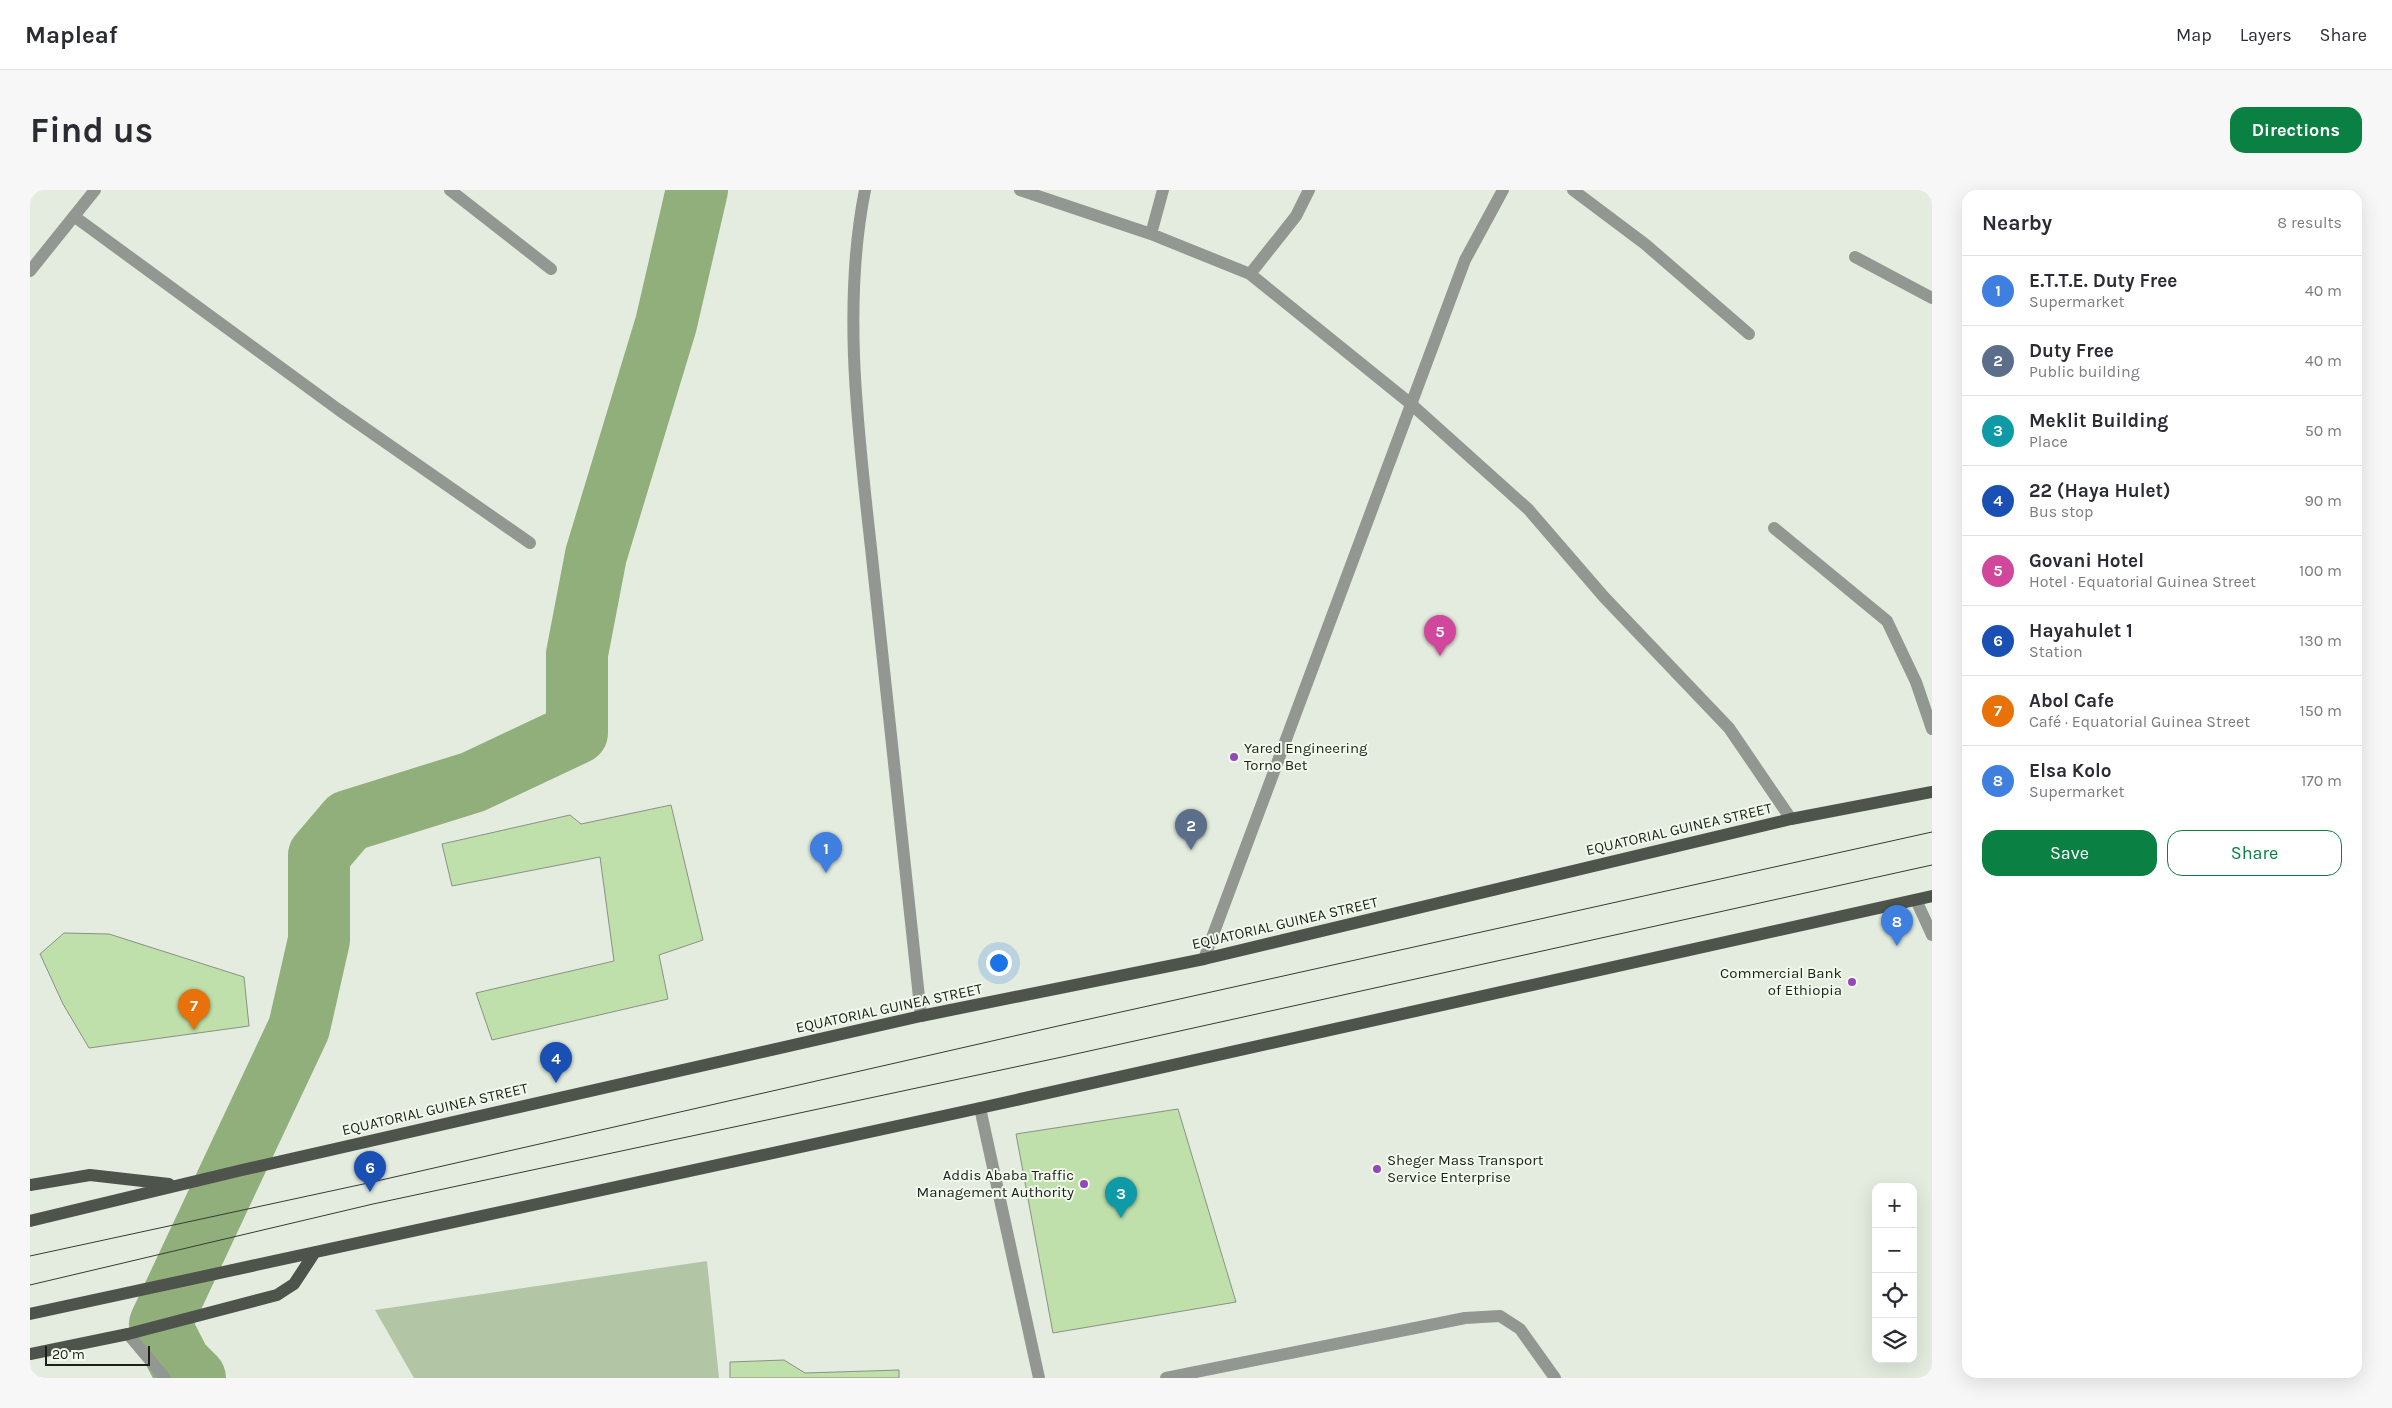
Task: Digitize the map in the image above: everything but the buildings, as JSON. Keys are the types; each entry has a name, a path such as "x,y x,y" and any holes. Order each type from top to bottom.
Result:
{"main road":[{"name":"EQUATORIAL GUINEA STREET","path":"30,1222 285,1160 921,1016 1204,960 1791,819 1932,792"},
{"path":"30,1314 980,1108 1932,896"},
{"path":"30,1185 90,1175 177,1185"},
{"path":"30,1354 150,1329 277,1295 294,1284 315,1252"}],"street":[{"path":"30,271 95,190"},
{"path":"450,190 551,268"},
{"path":"865,190 859,218 853,288 857,419 921,1016"},
{"path":"1020,190 1151,234 1250,274 1411,404 1528,508 1604,597 1729,728 1791,819"},
{"path":"1151,234 1163,190"},
{"path":"1250,274 1296,216 1310,190"},
{"path":"1204,960 1465,260 1503,190"},
{"path":"1573,190 1645,244 1749,334"},
{"path":"75,217 339,410 530,543"},
{"path":"1854,257 1932,298"},
{"path":"1774,528 1888,621 1916,682 1932,729"},
{"path":"1916,900 1932,935"},
{"path":"980,1108 1039,1378"},
{"path":"1166,1378 1465,1318 1500,1316 1520,1329 1555,1378"},
{"path":"128,1334 165,1378"}],"green space":[{"path":"707,1261 719,1378 414,1378 375,1310"}],"waterway":[{"path":"195,1378 180,1363 160,1324 299,1028 319,940 319,855 348,821 473,782 577,733 577,654 596,555 666,324 697,190"}],"tram line":[{"path":"30,1256 368,1183 1058,1026 1932,832"},
{"path":"30,1285 373,1204 1062,1057 1932,865"}],"place":[{"name":"Govani Hotel","path":"1440,656"},
{"name":"Yared Engineering Torno Bet","path":"1234,757"},
{"name":"Duty Free","path":"1191,850"},
{"name":"E.T.T.E. Duty Free","path":"826,873"},
{"name":"Elsa Kolo","path":"1897,946"},
{"name":"Commercial Bank of Ethiopia","path":"1852,982"},
{"name":"Abol Cafe","path":"194,1030"},
{"name":"22 (Haya Hulet)","path":"556,1083"},
{"name":"Sheger Mass Transport Service Enterprise","path":"1377,1169"},
{"name":"Addis Ababa Traffic Management Authority","path":"1084,1184"},
{"name":"Hayahulet 1","path":"370,1192"},
{"name":"Meklit Building","path":"1121,1218"}]}
